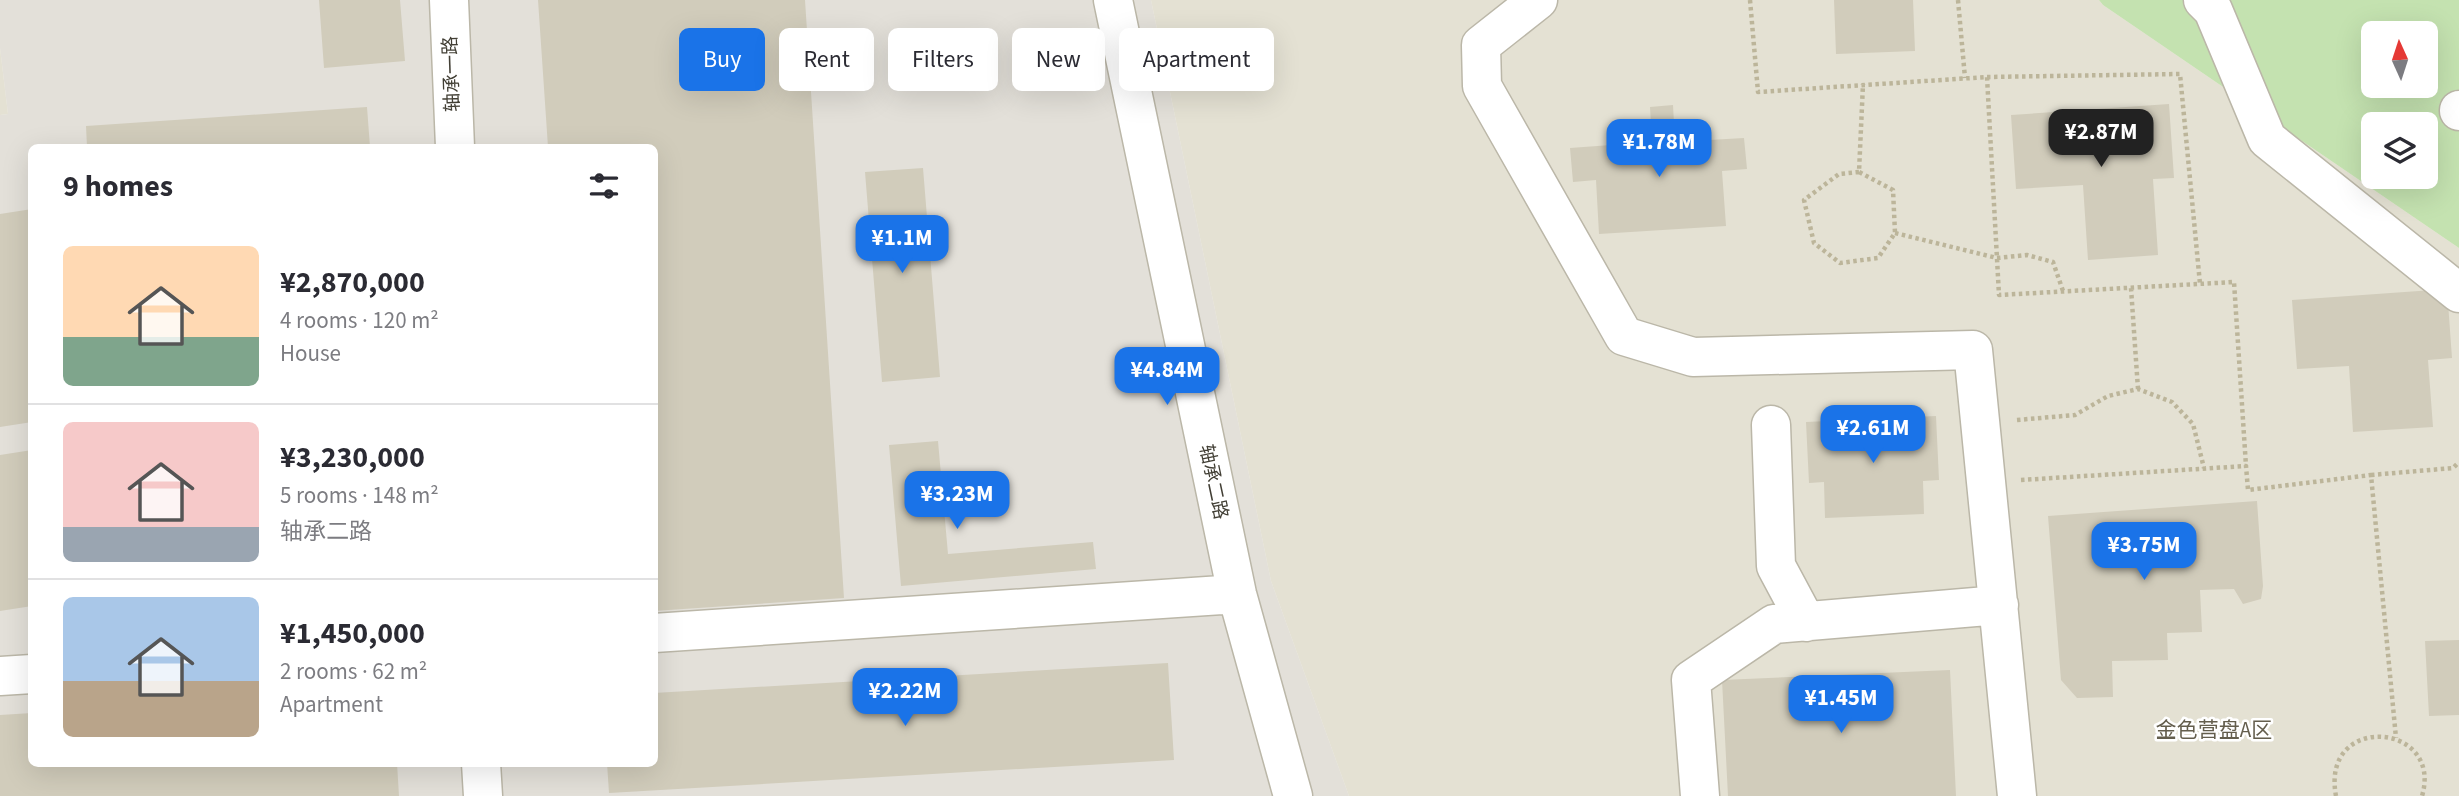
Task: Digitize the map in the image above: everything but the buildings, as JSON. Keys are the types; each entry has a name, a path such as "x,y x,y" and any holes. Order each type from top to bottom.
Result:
{"street":[{"name":"轴承一路","path":"450,0 455,144"},
{"name":"轴承二路","path":"1113,0 1237,594 1293,796"},
{"path":"1538,0 1481,45 1482,86 1624,336 1693,357 1973,350 2017,796"},
{"path":"2203,0 2213,10 2267,139 2459,293"},
{"path":"1771,425 1776,565 1806,621"},
{"path":"658,633 1237,594"},
{"path":"1700,796 1691,680 1774,624 1999,606"},
{"path":"0,676 28,674"},
{"path":"481,767 483,796"}],"path":[{"path":"1750,0 1758,92 1987,77 2180,74 2200,284"},
{"path":"1958,0 1965,78"},
{"path":"1987,77 1999,295 2234,282 2248,490 2453,468 2459,462"},
{"path":"1860,173 1863,85"},
{"path":"1860,173 1893,190 1895,233 1878,258 1840,262 1814,243 1804,200 1839,174 1860,173"},
{"path":"1895,233 1997,258 2027,254 2053,262 2063,291"},
{"path":"2131,288 2138,389"},
{"path":"1981,421 2035,420 2076,415 2108,396 2138,389 2172,402 2193,424 2204,468"},
{"path":"1987,482 2246,466"},
{"path":"2371,475 2396,738"},
{"path":"2336,796 2333,782 2335,767 2347,748 2366,737 2381,736 2396,738 2418,758 2424,772 2421,796"}],"shaded area":[{"path":"0,0 1151,0 1157,28 1119,28 1119,91 1170,91 1271,581 1349,796 0,796 0,115 8,114 0,48"},
{"path":"1151,0 2099,0 2361,181 2361,189 2373,189 2459,248 2459,796 1349,796 1271,581 1170,91 1274,91 1274,28 1157,28"},
{"path":"0,48 8,114 0,115"}],"green space":[{"path":"2099,0 2459,0 2459,248 2373,189 2438,189 2438,112 2361,112 2361,181"}],"district":[{"name":"金色营盘A区","path":"2214,730"}]}
